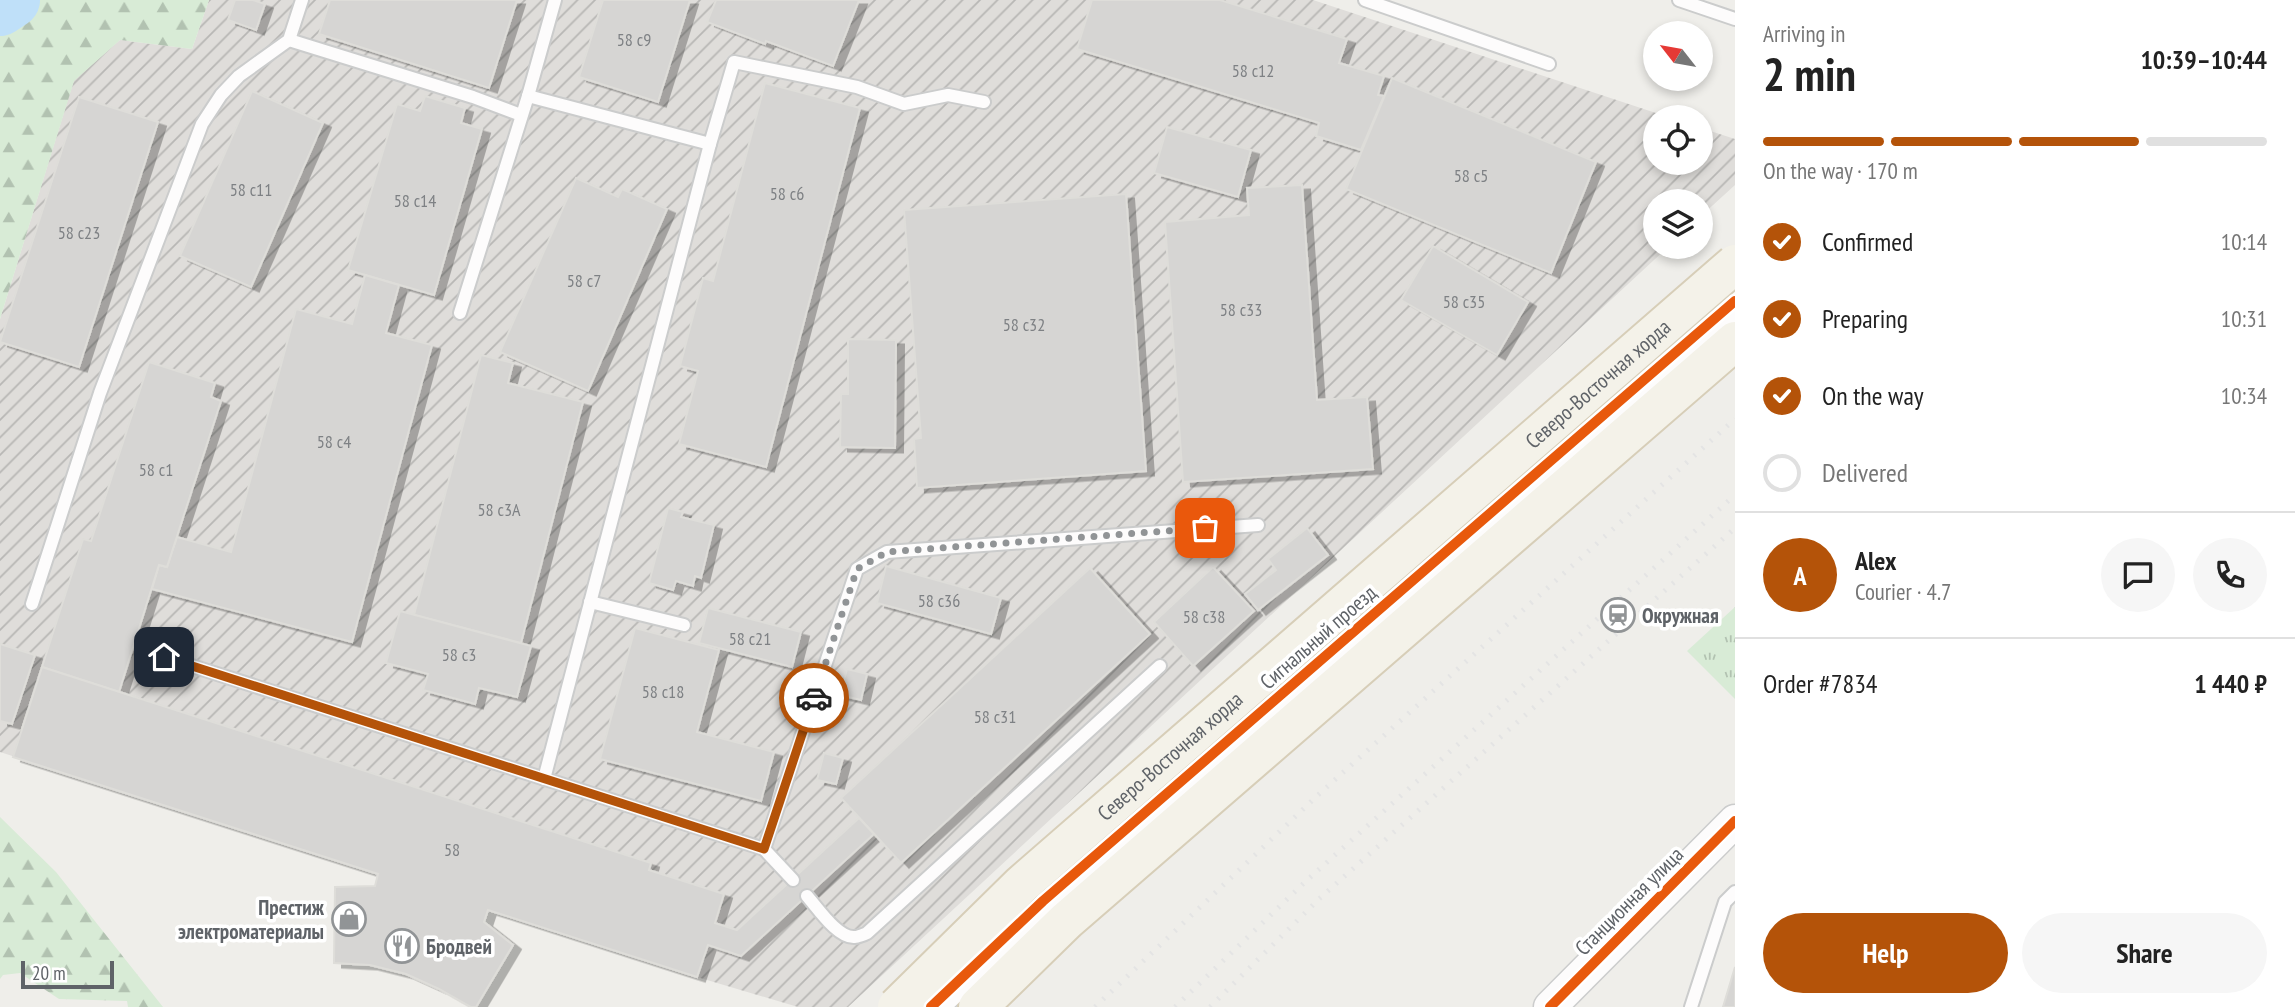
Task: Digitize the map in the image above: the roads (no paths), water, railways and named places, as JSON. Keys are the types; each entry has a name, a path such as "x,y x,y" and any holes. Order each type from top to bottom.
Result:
{"main road":[{"name":"Северо-Восточная хорда","path":"897,1007 1022,884 1735,264"},
{"path":"978,1007 1076,912 1735,341"}],"street":[{"name":"Сигнальный проезд","path":"931,1007 1043,901 1735,301"},
{"name":"Станционная улица","path":"1550,1007 1735,821"}],"lane":[{"path":"32,604 100,393 202,124 220,95 239,76 289,40 302,0"},
{"path":"460,313 555,0"},
{"path":"1365,0 1549,64"},
{"path":"1679,0 1735,19"},
{"path":"289,40 473,97 521,115"},
{"path":"544,779 710,144 734,62 857,87 904,104 948,95 984,102"},
{"path":"528,96 710,144"},
{"path":"764,849 857,569 887,552 1258,524"},
{"path":"590,603 684,625"},
{"path":"164,657 764,849 793,880"},
{"path":"807,895 836,929 847,936 856,937 867,933 1160,666"},
{"path":"1691,1007 1725,902 1735,892"}],"waterway":[{"path":"0,8 12,0"}],"railway":[{"path":"1095,1007 1318,795 1735,419"},
{"path":"1175,1007 1305,882 1735,495"},
{"path":"1210,1007 1319,899 1735,528"}],"place":[{"name":"Окружная","path":"1618,615"},
{"name":"Престиж электроматериалы","path":"349,919"},
{"name":"Бродвей","path":"402,946"}]}
